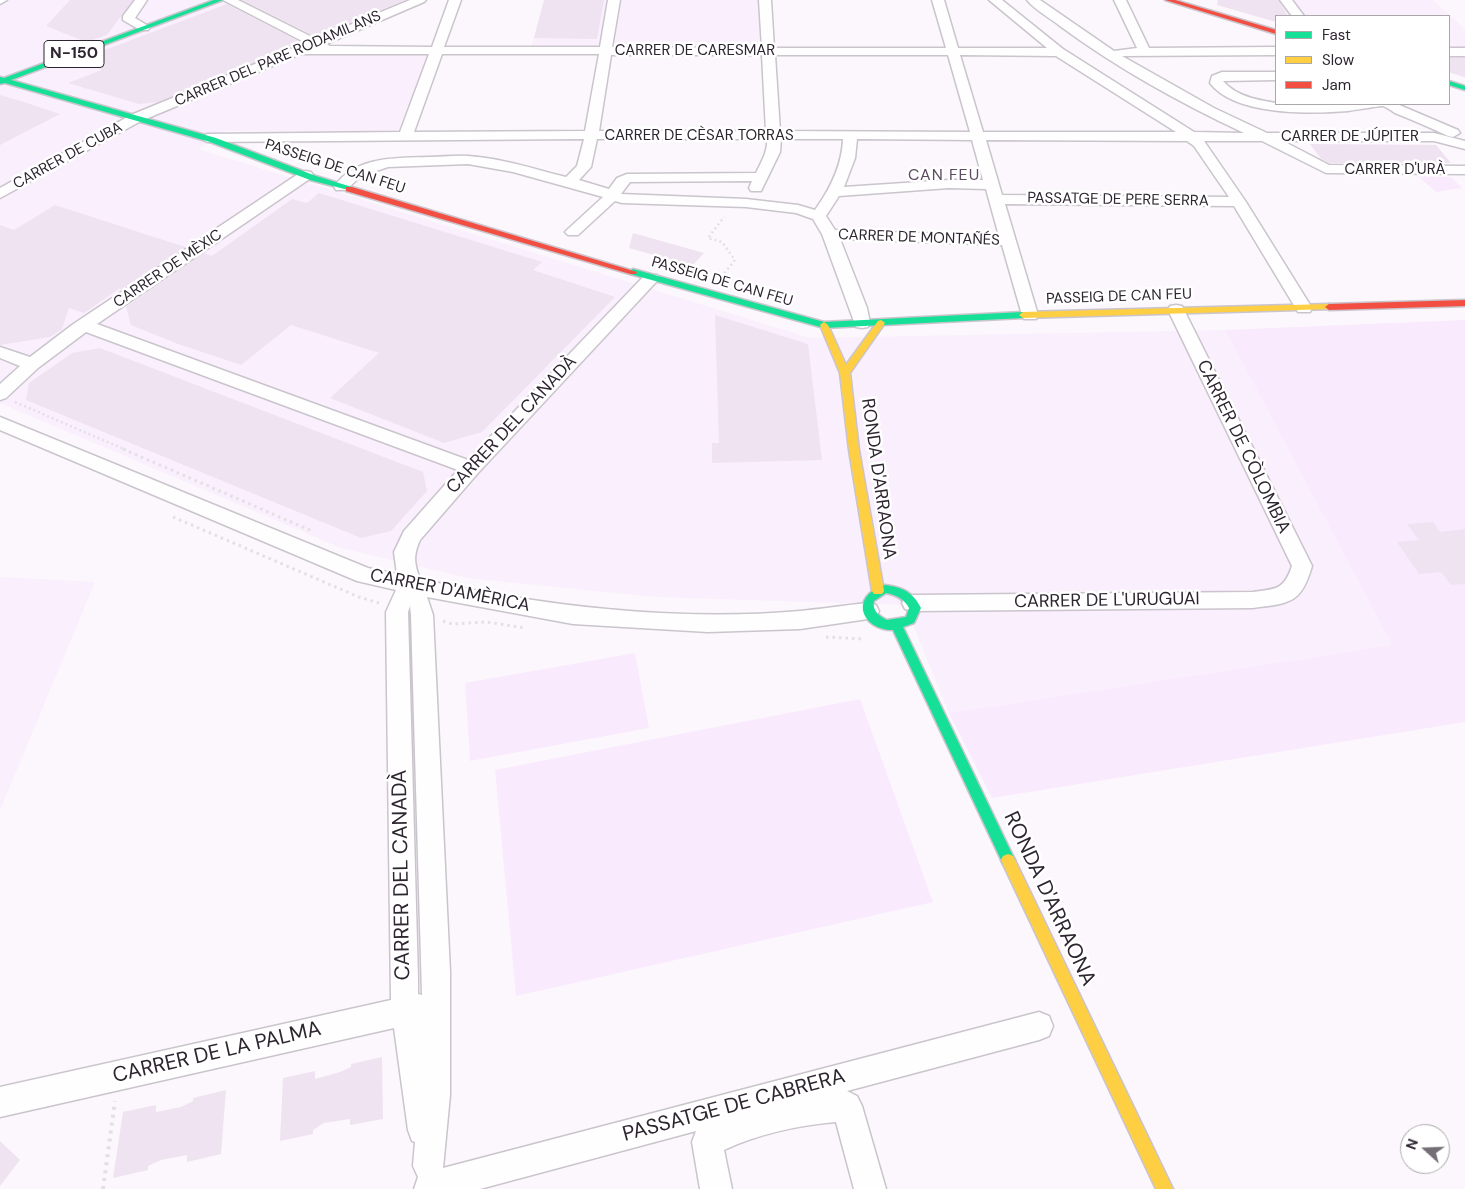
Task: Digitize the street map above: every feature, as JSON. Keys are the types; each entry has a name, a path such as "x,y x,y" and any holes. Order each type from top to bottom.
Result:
{"street":[{"path":"141,0 129,16 129,20 144,27"},
{"name":"N-150","path":"1,80 220,0"},
{"name":"CARRER DE CARESMAR","path":"229,0 331,50"},
{"name":"CARRER DEL PARE RODAMILANS","path":"136,118 420,0"},
{"path":"406,135 455,0"},
{"path":"569,182 584,167 614,0"},
{"path":"746,203 762,177 773,152 765,0"},
{"path":"938,0 1030,315"},
{"path":"995,0 1059,52 1191,136 1205,152 1239,202 1304,308"},
{"path":"1034,0 1079,34 1112,55 1209,111 1265,137"},
{"path":"1120,0 1145,52"},
{"path":"1168,0 1275,32"},
{"path":"1286,0 1297,15"},
{"name":"CARRER DE CARESMAR","path":"300,50 1059,52"},
{"path":"1112,55 1125,58 1145,52 1275,51"},
{"path":"1450,52 1465,52"},
{"path":"1275,76 1222,76 1217,79 1216,83 1240,98 1263,105 1292,108 1332,105"},
{"name":"PASSEIG DE CAN FEU","path":"1,80 207,138 306,175 555,250 713,296 824,324 1176,310 1465,303"},
{"path":"1450,83 1465,88"},
{"path":"1390,105 1465,137"},
{"name":"CARRER DE CUBA","path":"0,194 136,118"},
{"name":"CARRER DE JÚPITER","path":"1429,123 1441,140"},
{"name":"CARRER DE CÈSAR TORRAS","path":"207,138 406,135 1191,136"},
{"path":"818,216 836,192 846,167 851,146 850,135"},
{"name":"CARRER DE JÚPITER","path":"1191,136 1441,140"},
{"name":"CARRER D'URÀ","path":"1265,137 1326,169 1465,170"},
{"path":"1441,140 1465,145"},
{"path":"1441,140 1465,170"},
{"path":"341,186 356,173 370,167 388,163 468,160 514,168 595,189 622,199 730,202 798,209 818,216 830,234 859,308 862,323"},
{"name":"CARRER DE MÈXIC","path":"5,397 32,364 84,325 306,175"},
{"path":"555,250 612,196 622,181 627,178 635,176 762,177"},
{"name":"PASSATGE DE PERE SERRA","path":"836,192 949,184 994,192 1239,202"},
{"name":"CARRER DE MONTAÑÉS","path":"830,234 1009,241"},
{"name":"CARRER DEL CANADÀ","path":"429,1181 435,1095 436,972 422,615 421,608 410,585 405,566 404,552 411,536 471,468 651,278"},
{"name":"CARRER DE CÒLOMBIA","path":"1176,310 1302,566 1296,585"},
{"path":"845,373 881,323"},
{"name":"RONDA D'ARRAONA","path":"824,324 845,373 854,450 878,591"},
{"path":"84,325 471,468"},
{"path":"0,352 32,364"},
{"name":"CARRER D'AMÈRICA","path":"0,423 364,575 454,595 573,615 708,624 800,620 868,611"},
{"name":"CARRER DEL CANADÀ","path":"410,585 401,600 397,612 405,1010 413,1049 429,1181"},
{"name":"CARRER DE L'URUGUAI","path":"913,603 1253,600 1282,596 1296,585"},
{"path":"885,589 898,591 909,597 913,603 913,614 910,620 897,626 876,621 868,611 867,602 878,591 885,589"},
{"name":"RONDA D'ARRAONA","path":"897,626 1165,1189"},
{"name":"CARRER DE LA PALMA","path":"0,1102 435,1004"},
{"name":"PASSATGE DE CABRERA","path":"429,1181 1039,1026"},
{"path":"716,1189 707,1142 738,1128 816,1109 847,1106 870,1189"}],"path":[{"path":"713,296 718,278 735,260 722,242 708,238 722,221 730,202"},
{"path":"5,397 328,539 296,570"},
{"path":"103,1189 120,1075"}],"shaded area":[{"path":"0,0 411,0 280,54 428,54 397,133 225,131 198,149 810,338 1225,330 1392,645 949,713 905,605 656,597 468,578 341,548 0,403"},
{"path":"544,0 759,0 761,49 531,48"},
{"path":"1277,0 1433,0 1450,15 1287,15"},
{"path":"1450,15 1465,29 1465,78 1450,73"},
{"path":"1418,176 1451,177 1462,188 1436,192"},
{"path":"1465,320 1465,722 992,798 949,713 1392,645 1225,330"},
{"path":"0,577 95,582 0,810"},
{"path":"635,653 649,728 470,761 465,683"},
{"path":"860,699 933,902 516,996 495,770"}],"building":[{"path":"70,0 133,0 107,35 86,42 46,26"},
{"path":"242,0 405,0 316,37"},
{"path":"544,0 604,0 597,39 534,38"},
{"path":"1218,0 1278,0 1287,15 1275,15 1275,22 1217,5"},
{"path":"227,4 302,43 158,102 139,104 68,83 102,70 81,59"},
{"path":"1450,58 1465,58 1465,77 1450,72"},
{"path":"0,95 24,102 60,114 0,145"},
{"path":"1310,144 1436,145 1451,163 1329,163 1321,159"},
{"path":"319,193 542,262 533,270 615,297 482,432 444,443 330,398 379,353 291,325 241,365 178,344 131,325 126,307 204,253 212,256 292,199 307,203"},
{"path":"55,205 185,247 84,313 69,308 62,329 50,337 0,345 0,225 14,230"},
{"path":"633,233 704,253 692,266 629,248"},
{"path":"715,315 808,344 822,460 712,463 712,443 719,443"},
{"path":"100,348 423,472 427,491 391,531 361,538 26,400 29,383 72,353"},
{"path":"1433,522 1440,532 1465,529 1465,584 1451,585 1441,572 1419,574 1397,542 1419,540 1407,524"},
{"path":"382,1057 383,1119 350,1125 350,1119 324,1123 313,1130 313,1134 280,1141 283,1078 315,1071 315,1079 340,1072 351,1067 351,1064"},
{"path":"226,1090 221,1154 187,1162 187,1155 161,1160 148,1166 148,1170 113,1178 123,1112 156,1105 156,1112 181,1107 193,1101 193,1098"},
{"path":"0,1141 20,1160 0,1186"}],"traffic: fast":[{"path":"0,82 220,0"},
{"path":"0,79 213,140 313,178 349,189"},
{"path":"1450,83 1465,88"},
{"path":"633,272 824,325 1023,315"},
{"path":"885,589 899,592 913,603 915,608 910,620 896,625 887,625 873,617 868,608 870,598 885,589"},
{"path":"897,626 1008,860"}],"traffic: slow":[{"path":"1023,315 1329,307"},
{"path":"845,373 881,323"},
{"path":"824,325 845,373 854,450 878,591"},
{"path":"1008,860 1165,1189"}],"traffic: jam":[{"path":"1168,0 1275,32"},
{"path":"349,189 633,272"},
{"path":"1329,307 1465,303"}],"district":[{"name":"CAN FEU","path":"944,176"}]}
